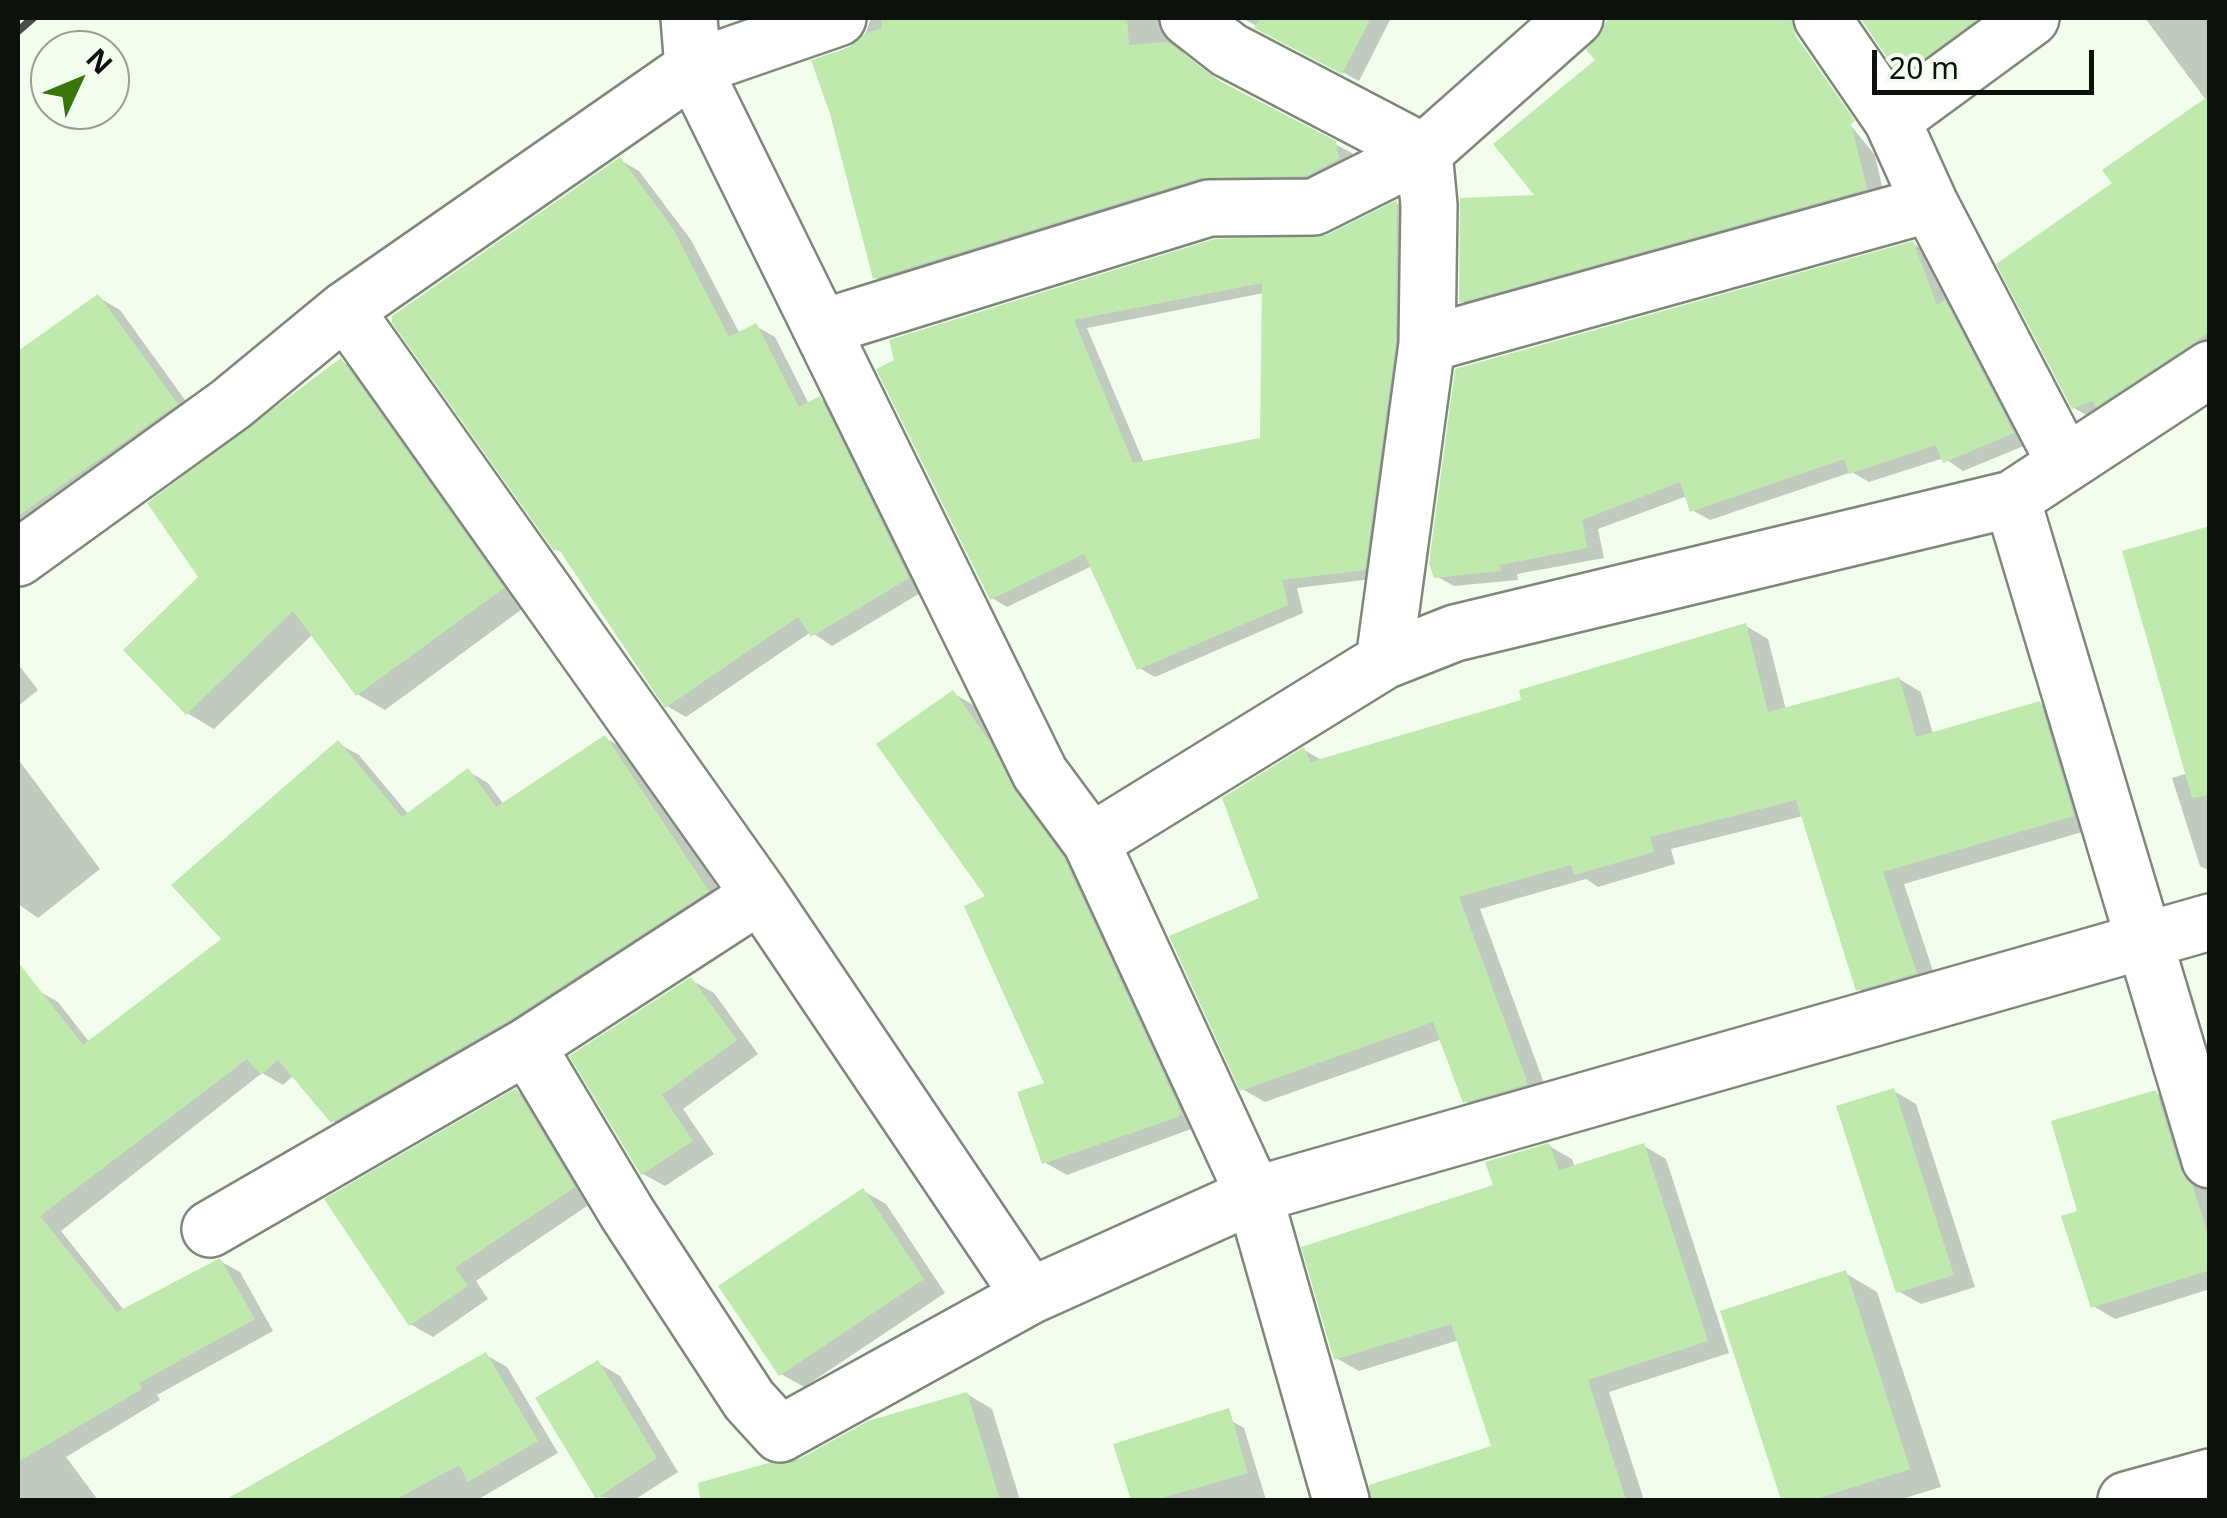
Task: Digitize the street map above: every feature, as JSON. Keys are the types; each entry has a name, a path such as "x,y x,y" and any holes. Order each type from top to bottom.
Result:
{"street":[{"path":"18,558 231,404 691,43 838,18"},
{"path":"821,328 1209,208 1314,207 1424,152 1575,18"},
{"path":"1822,18 1892,120 1930,204 2065,464"},
{"path":"1892,120 2031,18"},
{"path":"1221,28 1424,152"},
{"path":"691,43 821,328 1040,773 1091,842 1254,1196 1341,1500"},
{"path":"1384,662 1427,344 1428,191 1424,152"},
{"path":"1427,344 1930,204"},
{"path":"346,310 760,894 1030,1296"},
{"path":"1091,842 1384,662 1455,633 2012,498 2210,370"},
{"path":"2012,498 2210,1160"},
{"path":"210,1228 527,1046 760,894"},
{"path":"527,1046 627,1213 750,1400 780,1434 1030,1296 1254,1196 2143,938 2210,922"},
{"path":"2126,1500 2210,1477"}],"building":[{"path":"881,18 1127,18 1129,45 1168,42 1214,78 1336,141 1339,159 1306,176 1200,178 873,279 830,114 811,60 848,48 864,34 882,28"},
{"path":"1260,18 1371,18 1342,74 1254,28"},
{"path":"1609,18 1791,18 1796,36 1855,121 1851,124 1867,189 1459,303 1460,198 1534,195 1493,144 1595,60 1586,50"},
{"path":"1860,18 1979,18 1900,76"},
{"path":"2210,95 2210,332 2096,407 2092,401 2072,409 1996,264 2112,183 2102,170"},
{"path":"620,157 672,227 729,337 756,323 799,407 820,396 909,578 811,637 798,617 665,708 558,548 554,551 392,323 392,316"},
{"path":"1397,200 1396,342 1365,570 1282,580 1288,605 1137,670 1084,554 990,600 876,369 894,360 889,340 1214,239 1327,235","holes":["1262,283 1260,438 1133,463 1074,320"]},
{"path":"1913,241 1937,305 1945,300 2014,433 1943,463 1936,445 1849,474 1844,459 1690,512 1680,482 1582,520 1587,548 1500,565 1501,571 1434,578 1429,563 1455,369"},
{"path":"98,294 178,404 18,516 18,351"},
{"path":"341,358 504,588 356,696 293,611 186,715 123,650 198,577 147,503"},
{"path":"2210,526 2210,795 2192,798 2122,551"},
{"path":"1746,623 1768,712 1899,677 1916,737 2040,701 2074,816 1883,872 1917,973 1856,991 1796,800 1650,837 1654,852 1574,875 1571,865 1459,897 1528,1084 1463,1103 1433,1022 1240,1091 1169,936 1259,898 1222,798 1304,747 1310,762 1521,700 1519,690"},
{"path":"953,690 990,742 1015,791 1064,858 1181,1112 1178,1117 1042,1164 1017,1092 1044,1083 964,906 985,896 876,744"},
{"path":"605,735 709,891 511,1019 331,1123 278,1060 261,1075 247,1059 40,1216 117,1312 220,1258 255,1319 139,1383 142,1389 18,1462 18,962 83,1045 221,939 171,885 338,740 402,817 468,768 496,807"},
{"path":"691,977 737,1040 662,1095 693,1141 641,1175 569,1056"},
{"path":"516,1088 575,1187 455,1268 468,1286 409,1326 324,1199"},
{"path":"1894,1088 1954,1275 1896,1293 1836,1106"},
{"path":"2156,1090 2180,1169 2192,1185 2210,1240 2210,1270 2091,1308 2061,1216 2077,1211 2051,1121"},
{"path":"1549,1143 1559,1170 1644,1143 1708,1341 1588,1380 1626,1500 1371,1500 1369,1485 1491,1446 1451,1324 1334,1360 1301,1247 1493,1185 1485,1162"},
{"path":"863,1188 924,1279 779,1376 718,1286"},
{"path":"1846,1270 1910,1469 1813,1500 1781,1500 1720,1311"},
{"path":"486,1352 538,1441 468,1482 459,1465 395,1500 225,1500"},
{"path":"598,1360 657,1458 596,1499 535,1398"},
{"path":"967,1392 1000,1500 700,1500 698,1483 768,1463 794,1462 868,1421"},
{"path":"1229,1408 1248,1473 1155,1500 1131,1500 1113,1444"}],"railway":[{"path":"18,31 33,18"}]}
